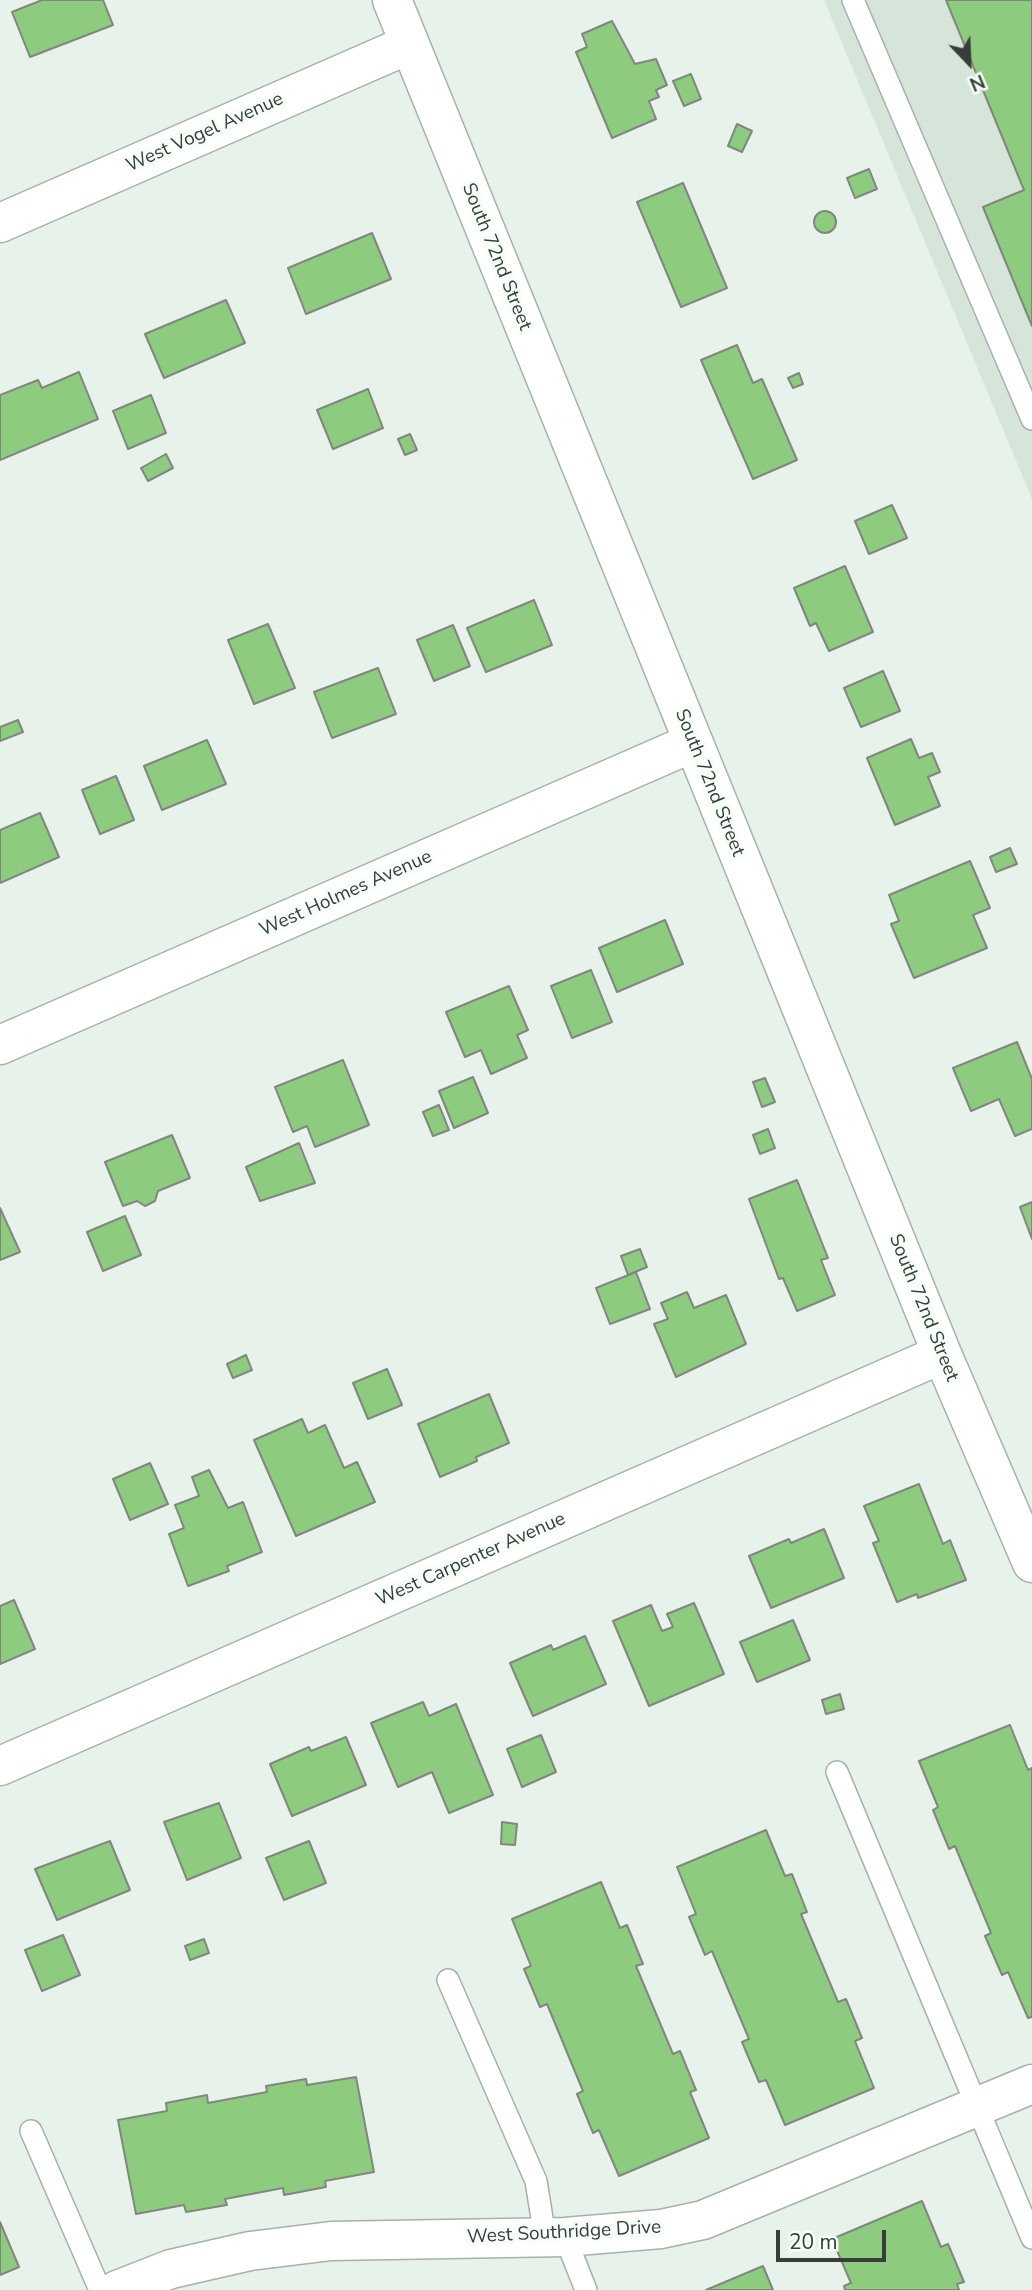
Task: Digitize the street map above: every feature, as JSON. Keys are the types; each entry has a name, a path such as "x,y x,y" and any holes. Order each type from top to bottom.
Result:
{"street":[{"name":"South 72nd Street","path":"392,0 942,1354 1032,1563"},
{"name":"West Vogel Avenue","path":"0,223 410,44"},
{"name":"West Holmes Avenue","path":"0,1045 692,743"},
{"name":"West Carpenter Avenue","path":"0,1766 942,1354"},
{"name":"West Southridge Drive","path":"117,2290 171,2269 250,2251 331,2241 555,2237 662,2229 704,2220 1032,2084"}],"lane":[{"path":"853,0 1032,419"},
{"path":"837,1772 1032,2238"},
{"path":"448,1980 536,2181 555,2237 586,2290"},
{"path":"31,2131 100,2290"}],"shaded area":[{"path":"824,0 1032,0 1032,499"}],"building":[{"path":"42,0 103,0 113,25 30,57 12,12"},
{"path":"946,0 1032,0 1032,326 983,207 1024,190"},
{"path":"612,21 635,64 656,59 667,85 656,90 659,97 649,101 656,119 612,138 576,52 587,47 582,34"},
{"path":"691,74 701,99 684,106 673,81"},
{"path":"737,124 752,131 742,152 728,146"},
{"path":"869,169 877,189 855,198 847,178"},
{"path":"683,183 727,288 681,307 637,202"},
{"path":"825,211 833,214 836,222 833,230 825,233 817,230 814,222 817,214"},
{"path":"372,233 391,279 306,314 288,268"},
{"path":"226,300 245,343 164,378 145,334"},
{"path":"737,345 753,383 762,379 797,460 753,479 701,360"},
{"path":"79,372 98,419 0,460 0,395 38,380 42,388"},
{"path":"799,373 803,384 793,388 788,378"},
{"path":"368,389 383,428 333,449 317,410"},
{"path":"151,395 166,433 128,449 113,411"},
{"path":"410,434 417,450 405,455 398,439"},
{"path":"166,454 173,468 148,481 141,468"},
{"path":"892,505 907,538 869,554 855,521"},
{"path":"845,566 873,632 829,651 816,623 810,626 794,588"},
{"path":"534,600 552,645 486,672 467,628"},
{"path":"268,624 295,688 254,704 228,640"},
{"path":"453,625 470,666 434,681 417,640"},
{"path":"378,668 396,714 332,738 314,692"},
{"path":"883,671 900,711 861,727 844,688"},
{"path":"18,720 23,732 0,741 0,727"},
{"path":"911,739 919,758 932,753 940,772 928,777 940,806 895,825 867,758"},
{"path":"207,740 226,784 162,810 144,766"},
{"path":"116,776 134,820 100,834 82,790"},
{"path":"40,813 59,857 0,883 0,830"},
{"path":"1010,848 1017,864 996,872 990,857"},
{"path":"970,861 990,908 973,915 987,948 914,978 891,924 899,921 889,895"},
{"path":"665,920 683,964 617,992 599,948"},
{"path":"591,970 612,1022 572,1038 551,986"},
{"path":"509,986 528,1030 517,1035 527,1058 491,1074 481,1050 465,1057 446,1012"},
{"path":"1017,1042 1032,1079 1032,1129 1015,1136 999,1099 971,1111 953,1068"},
{"path":"343,1060 369,1125 315,1147 307,1126 293,1132 275,1087"},
{"path":"473,1077 488,1113 454,1128 439,1091"},
{"path":"765,1078 775,1102 762,1107 753,1082"},
{"path":"439,1105 449,1130 433,1136 423,1112"},
{"path":"768,1129 775,1148 760,1154 753,1135"},
{"path":"172,1135 190,1178 158,1191 155,1201 145,1206 137,1201 123,1206 105,1162"},
{"path":"299,1143 315,1183 260,1201 246,1167"},
{"path":"797,1180 828,1258 821,1260 835,1295 797,1311 783,1278 779,1279 749,1199"},
{"path":"1032,1202 1032,1239 1020,1207"},
{"path":"0,1208 20,1252 0,1260"},
{"path":"125,1216 141,1255 103,1271 87,1232"},
{"path":"640,1249 647,1267 628,1275 621,1256"},
{"path":"636,1272 650,1309 610,1324 596,1288"},
{"path":"687,1292 694,1308 726,1295 746,1344 676,1377 654,1324 668,1319 661,1303"},
{"path":"246,1355 252,1370 233,1378 227,1364"},
{"path":"387,1369 402,1405 368,1419 353,1383"},
{"path":"489,1394 509,1443 440,1477 418,1424"},
{"path":"302,1419 308,1433 325,1425 344,1468 357,1462 375,1502 296,1536 254,1440"},
{"path":"150,1463 168,1504 130,1520 113,1479"},
{"path":"209,1470 228,1508 243,1502 262,1552 227,1566 229,1571 188,1586 169,1534 184,1528 175,1505 199,1496 192,1477"},
{"path":"919,1484 943,1544 950,1540 966,1580 918,1598 917,1594 897,1602 873,1543 879,1541 864,1506"},
{"path":"824,1529 844,1578 771,1608 749,1556 789,1539 791,1543"},
{"path":"14,1600 35,1649 0,1664 0,1606"},
{"path":"694,1603 724,1674 649,1706 613,1621 651,1605 662,1631 673,1627 667,1614"},
{"path":"793,1620 810,1660 757,1682 740,1642"},
{"path":"585,1636 606,1684 533,1716 510,1663 551,1645 553,1650"},
{"path":"840,1694 844,1709 826,1714 822,1700"},
{"path":"423,1702 429,1716 456,1704 493,1795 449,1813 432,1772 398,1787 371,1723"},
{"path":"1010,1725 1028,1770 1032,1768 1032,2017 1028,2018 1008,1972 1002,1975 985,1936 991,1933 955,1846 949,1849 933,1810 938,1807 919,1761"},
{"path":"541,1735 556,1772 522,1787 507,1749"},
{"path":"346,1737 366,1785 292,1816 270,1764 309,1747 311,1751"},
{"path":"219,1803 241,1858 187,1880 164,1822"},
{"path":"502,1822 517,1824 515,1845 501,1844"},
{"path":"766,1830 785,1876 792,1874 807,1912 801,1914 838,2002 846,1999 862,2038 855,2041 874,2088 785,2125 766,2080 759,2082 742,2042 749,2039 712,1951 705,1955 689,1917 696,1914 677,1867"},
{"path":"110,1841 130,1890 57,1920 35,1869"},
{"path":"309,1841 326,1883 284,1900 266,1858"},
{"path":"601,1882 620,1928 627,1925 643,1964 636,1966 673,2054 680,2051 696,2090 690,2092 709,2138 619,2176 599,2130 593,2133 577,2094 583,2091 547,2004 540,2007 524,1969 531,1966 512,1919"},
{"path":"63,1935 80,1975 42,1991 25,1950"},
{"path":"204,1939 209,1953 190,1960 185,1946"},
{"path":"356,2077 374,2172 325,2181 326,2187 284,2195 283,2188 225,2199 227,2205 186,2212 184,2205 136,2214 118,2120 167,2111 166,2103 207,2095 208,2103 267,2092 266,2086 306,2079 307,2085"},
{"path":"922,2201 941,2247 948,2244 964,2282 957,2284 959,2290 845,2290 844,2286 851,2283 832,2239"},
{"path":"0,2222 19,2267 0,2275"},
{"path":"763,2266 773,2290 706,2290"}]}
